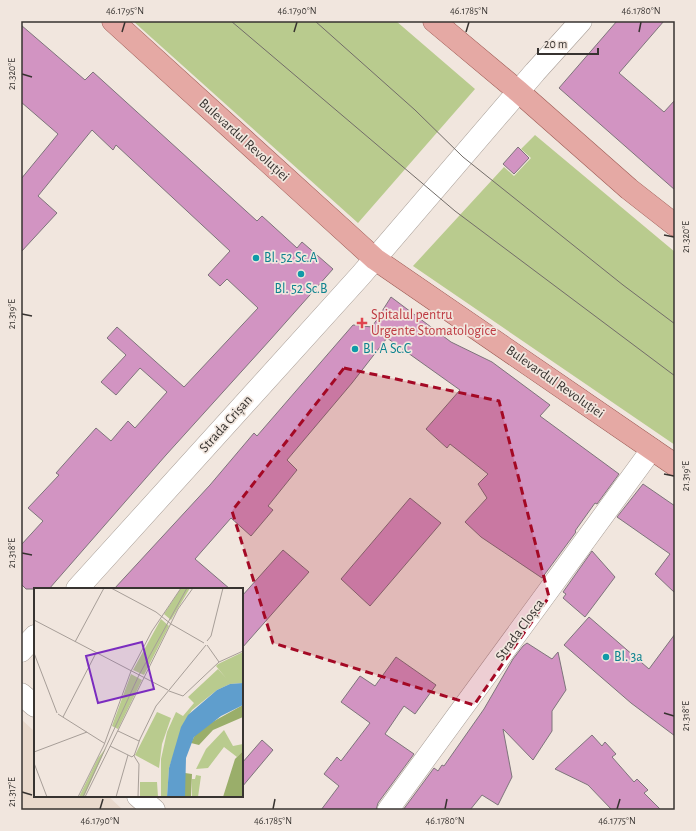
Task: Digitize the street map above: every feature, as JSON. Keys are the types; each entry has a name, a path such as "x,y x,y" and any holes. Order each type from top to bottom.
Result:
{"main road":[{"name":"Bulevardul Revoluției","path":"113,21 375,259 675,465"},
{"path":"434,21 519,92 630,189 675,225"},
{"path":"375,259 581,21"},
{"name":"Strada Crișan","path":"78,588 375,259"},
{"path":"21,651 34,637"},
{"path":"21,694 34,705"},
{"path":"139,797 154,810"}],"street":[{"name":"Strada Cloșca","path":"388,810 652,449"}],"highlighted area":[{"path":"344,368 499,401 549,597 474,705 273,643 232,511"}],"shaded area":[{"path":"21,719 34,731 34,797 109,797 123,810 21,810"}],"green space":[{"path":"133,21 396,21 475,89 358,223"},
{"path":"535,135 675,252 675,445 413,266 504,167 514,176 531,158 521,149"}],"building":[{"path":"617,21 664,21 619,73 664,112 675,100 675,190 559,88"},
{"path":"21,25 85,80 93,72 257,221 262,216 297,248 302,242 333,269 166,455 50,588 34,589 26,589 21,584 21,545 43,521 28,508 59,475 56,473 96,428 111,441 128,421 135,428 167,392 140,368 116,395 101,382 126,355 107,338 117,327 184,387 258,308 227,279 220,286 208,275 230,251 116,145 113,150 92,130 38,196 57,213 21,252 21,179 58,134 21,102"},
{"path":"518,147 529,158 514,174 503,164"},
{"path":"391,297 451,342 492,362 550,405 540,416 619,474 597,504 595,503 575,531 576,532 542,578 481,537 465,522 487,498 478,484 488,474 450,444 447,448 426,429 460,390 387,338 352,383 287,460 297,470 268,506 273,510 251,536 231,518 195,559 229,588 115,588 210,485 254,433 257,436 353,325 372,327"},
{"path":"643,484 675,506 675,593 655,574 670,554 617,517"},
{"path":"410,498 441,523 370,606 341,579"},
{"path":"283,550 309,572 243,647 243,595"},
{"path":"592,551 615,577 585,617 563,598 566,594 563,592"},
{"name":"Bl. 3a","path":"589,617 649,669 675,634 675,736 631,703 564,645"},
{"path":"527,643 552,659 558,652 566,690 552,711 552,731 533,760 503,729 512,777 498,805 482,795 470,810 403,810 434,768 438,771 442,765 444,766 484,709 513,659"},
{"path":"396,657 436,685 415,714 404,706 385,734 414,754 378,803 376,810 321,810 339,786 324,774 337,757 341,761 370,723 341,702 360,676 375,686"},
{"path":"592,735 602,746 605,742 616,754 612,757 634,782 637,779 648,790 644,793 661,810 612,810 588,785 555,769"},
{"path":"262,740 273,750 243,786 243,762"}],"tram line":[{"path":"231,21 455,211 675,376"},
{"path":"315,21 415,110 463,157 623,285 675,324"}],"place":[{"name":"Bl. 52 Sc.A","path":"256,258"},
{"name":"Bl. 52 Sc.B","path":"301,274"},
{"name":"Spitalul pentru Urgente Stomatologice","path":"362,323"},
{"name":"Bl. A Sc.C","path":"355,349"},
{"name":"Bl. 3a","path":"606,657"}]}
